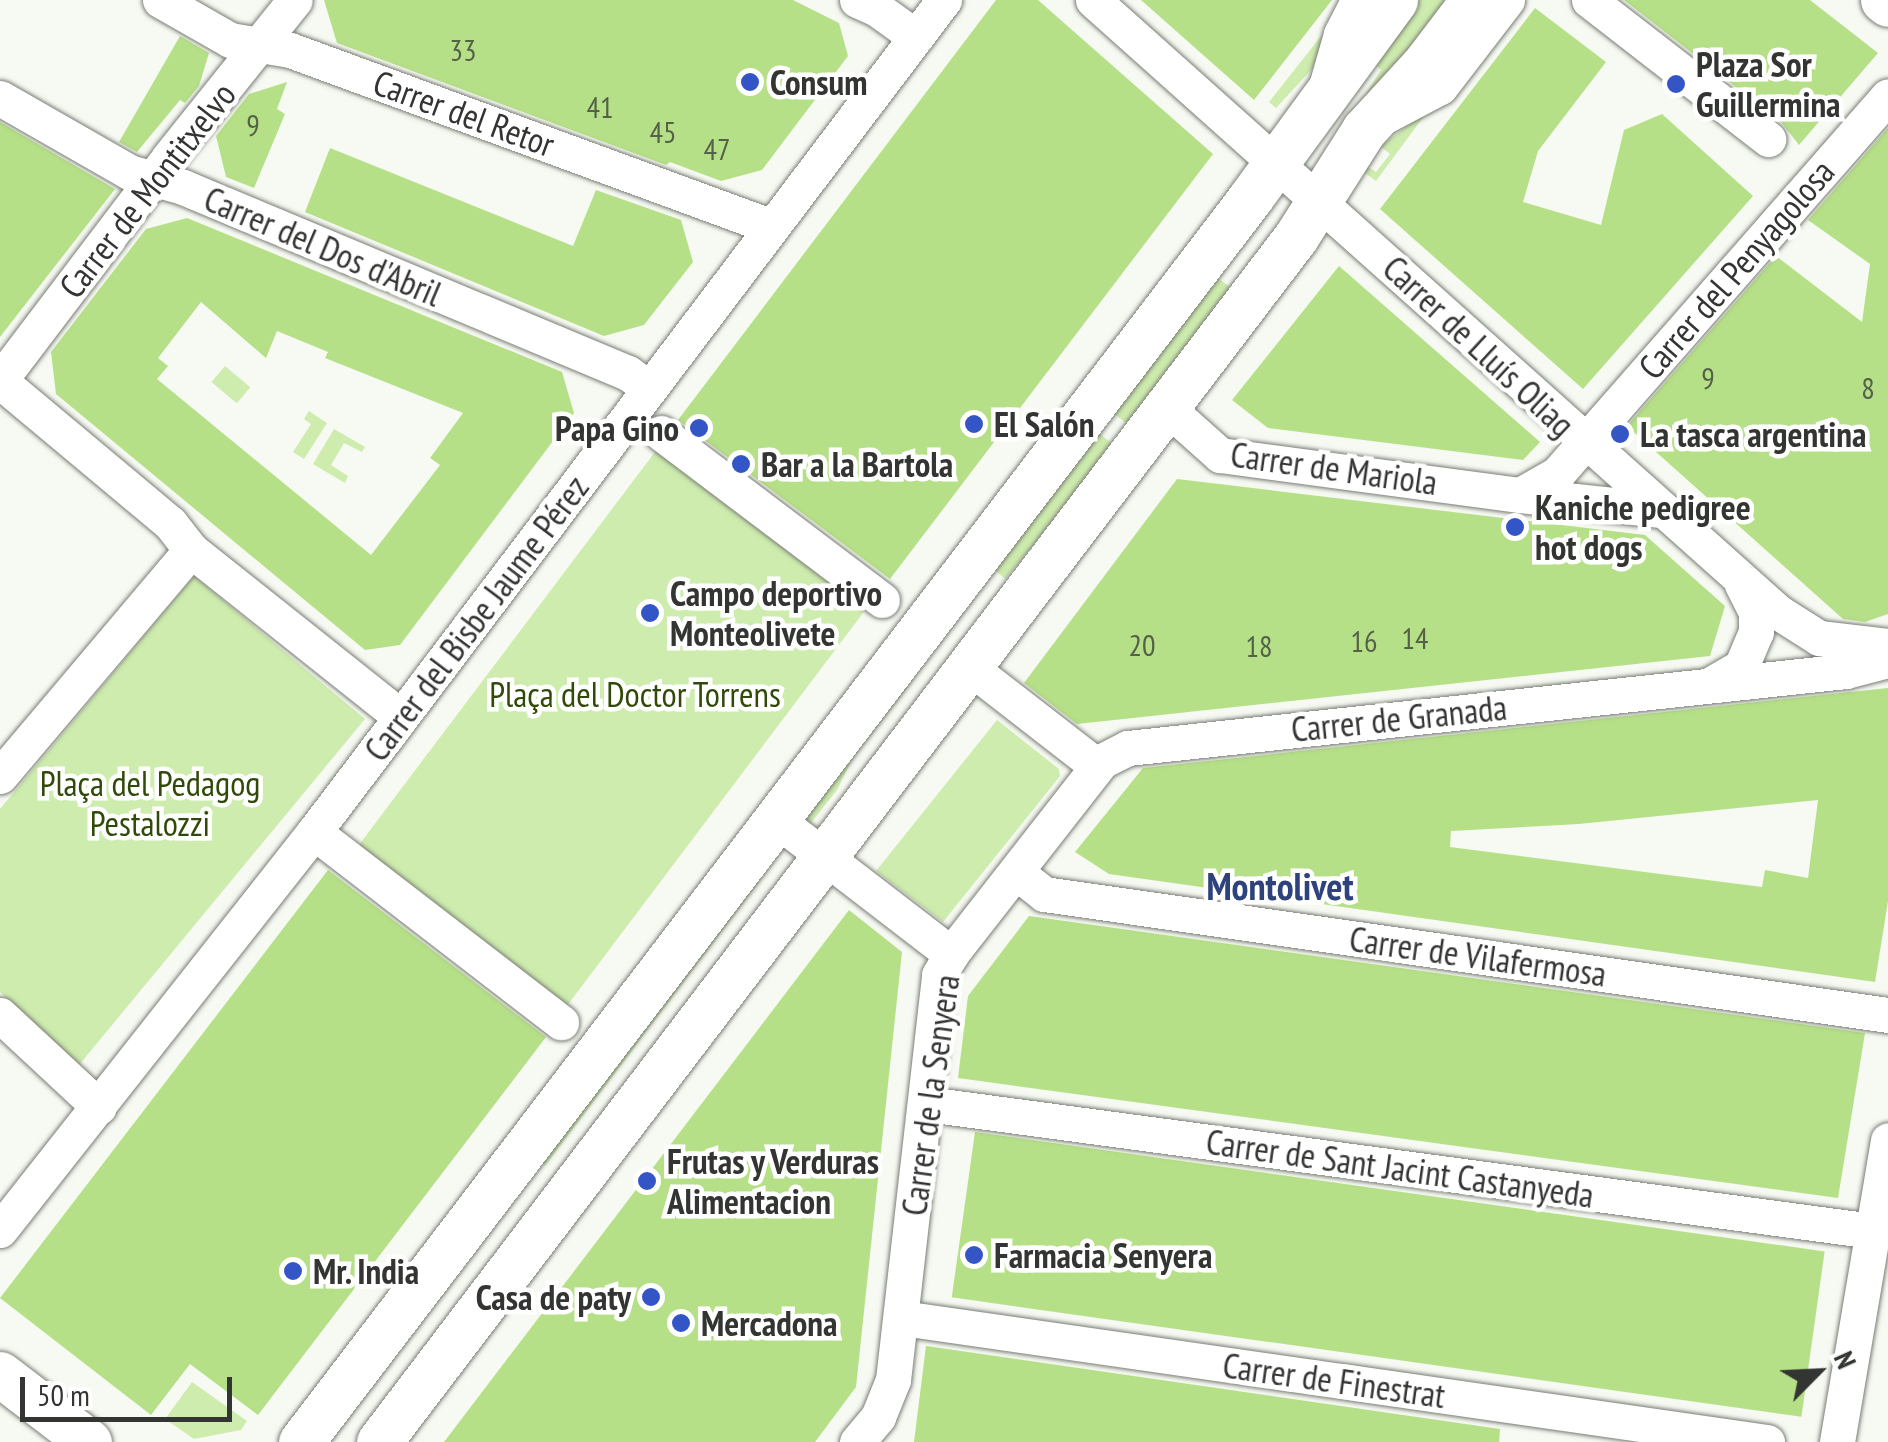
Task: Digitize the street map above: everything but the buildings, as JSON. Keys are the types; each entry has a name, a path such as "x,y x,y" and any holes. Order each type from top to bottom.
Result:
{"main road":[{"path":"302,1442 1274,164 1394,0"},
{"path":"379,1442 1296,236 1364,130 1426,62 1473,0"},
{"path":"0,1374 89,1442"}],"street":[{"name":"Carrer del Retor","path":"160,0 230,40 290,50 770,226"},
{"name":"Carrer de Montitxelvo","path":"0,381 152,178 262,46 295,0"},
{"path":"857,0 877,8 916,37"},
{"name":"Carrer del Bisbe Jaume Pérez","path":"0,1230 314,832 944,0"},
{"name":"Carrer de Lluís Oliag","path":"1093,0 1583,442 1799,628 1819,638 1888,646"},
{"path":"1320,98 1347,18 1358,0"},
{"path":"1364,130 1440,87 1508,0"},
{"path":"1588,0 1768,139"},
{"name":"Carrer del Penyagolosa","path":"1583,442 1888,96"},
{"name":"Carrer del Dos d'Abril","path":"0,98 129,172 152,178 616,368 649,388"},
{"path":"0,381 170,524 191,550 400,716"},
{"name":"Carrer de Mariola","path":"1165,406 1220,455 1661,510"},
{"path":"662,433 882,600"},
{"path":"1520,495 1557,474 1583,442"},
{"path":"0,776 191,550"},
{"path":"1707,685 1741,666 1756,632 1752,598 1736,575"},
{"name":"Carrer de Granada","path":"1091,774 1128,748 1857,669 1888,660"},
{"path":"968,666 1091,774"},
{"name":"Carrer de la Senyera","path":"857,1442 889,1397 902,1318 939,975 951,954 1091,774"},
{"path":"777,820 951,954"},
{"path":"314,832 561,1022"},
{"name":"Carrer de Vilafermosa","path":"1016,872 1044,894 1888,1015"},
{"path":"0,1015 99,1106"},
{"name":"Carrer de Sant Jacint Castanyeda","path":"927,1104 1873,1231"},
{"path":"1838,1442 1888,1140"},
{"name":"Carrer de Finestrat","path":"902,1318 1767,1442"}],"green space":[{"path":"1418,0 1446,0 1330,151 1381,70 1376,65 1312,139"},
{"path":"1333,21 1314,67 1276,108 1269,102"},
{"path":"1427,112 1376,181 1361,170 1365,165 1376,172 1390,154 1380,146"},
{"path":"1210,272 1235,291 1132,427 1107,409"},
{"path":"225,366 250,387 237,403 212,382"},
{"path":"309,411 327,423 304,459 293,452 311,424 304,419"},
{"path":"1092,427 1116,447 1005,579 981,559"},
{"path":"334,429 365,447 362,452 344,443 331,465 348,476 345,483 313,464"},
{"name":"Plaça del Doctor Torrens","path":"661,444 871,602 563,1011 353,853"},
{"name":"Plaça del Pedagog Pestalozzi","path":"194,576 365,719 79,1065 0,992 0,809"},
{"path":"899,680 908,687 854,756 837,790 807,828 802,820"},
{"path":"997,720 1059,769 1060,776 943,922 876,871"},
{"path":"751,876 759,882 545,1166 537,1160"},
{"path":"192,1382 247,1421 241,1430 194,1439 165,1419"}],"place":[{"name":"Consum","path":"750,82"},
{"name":"Plaza Sor Guillermina","path":"1676,84"},
{"name":"El Salón","path":"974,424"},
{"name":"Papa Gino","path":"699,428"},
{"name":"La tasca argentina","path":"1620,434"},
{"name":"Bar a la Bartola","path":"741,464"},
{"name":"Kaniche pedigree hot dogs","path":"1515,527"},
{"name":"Campo deportivo Monteolivete","path":"650,613"},
{"name":"Frutas y Verduras Alimentacion","path":"647,1181"},
{"name":"Farmacia Senyera","path":"974,1255"},
{"name":"Mr. India","path":"293,1271"},
{"name":"Casa de paty","path":"651,1297"},
{"name":"Mercadona","path":"681,1323"}],"district":[{"name":"Montolivet","path":"1280,886"}]}
